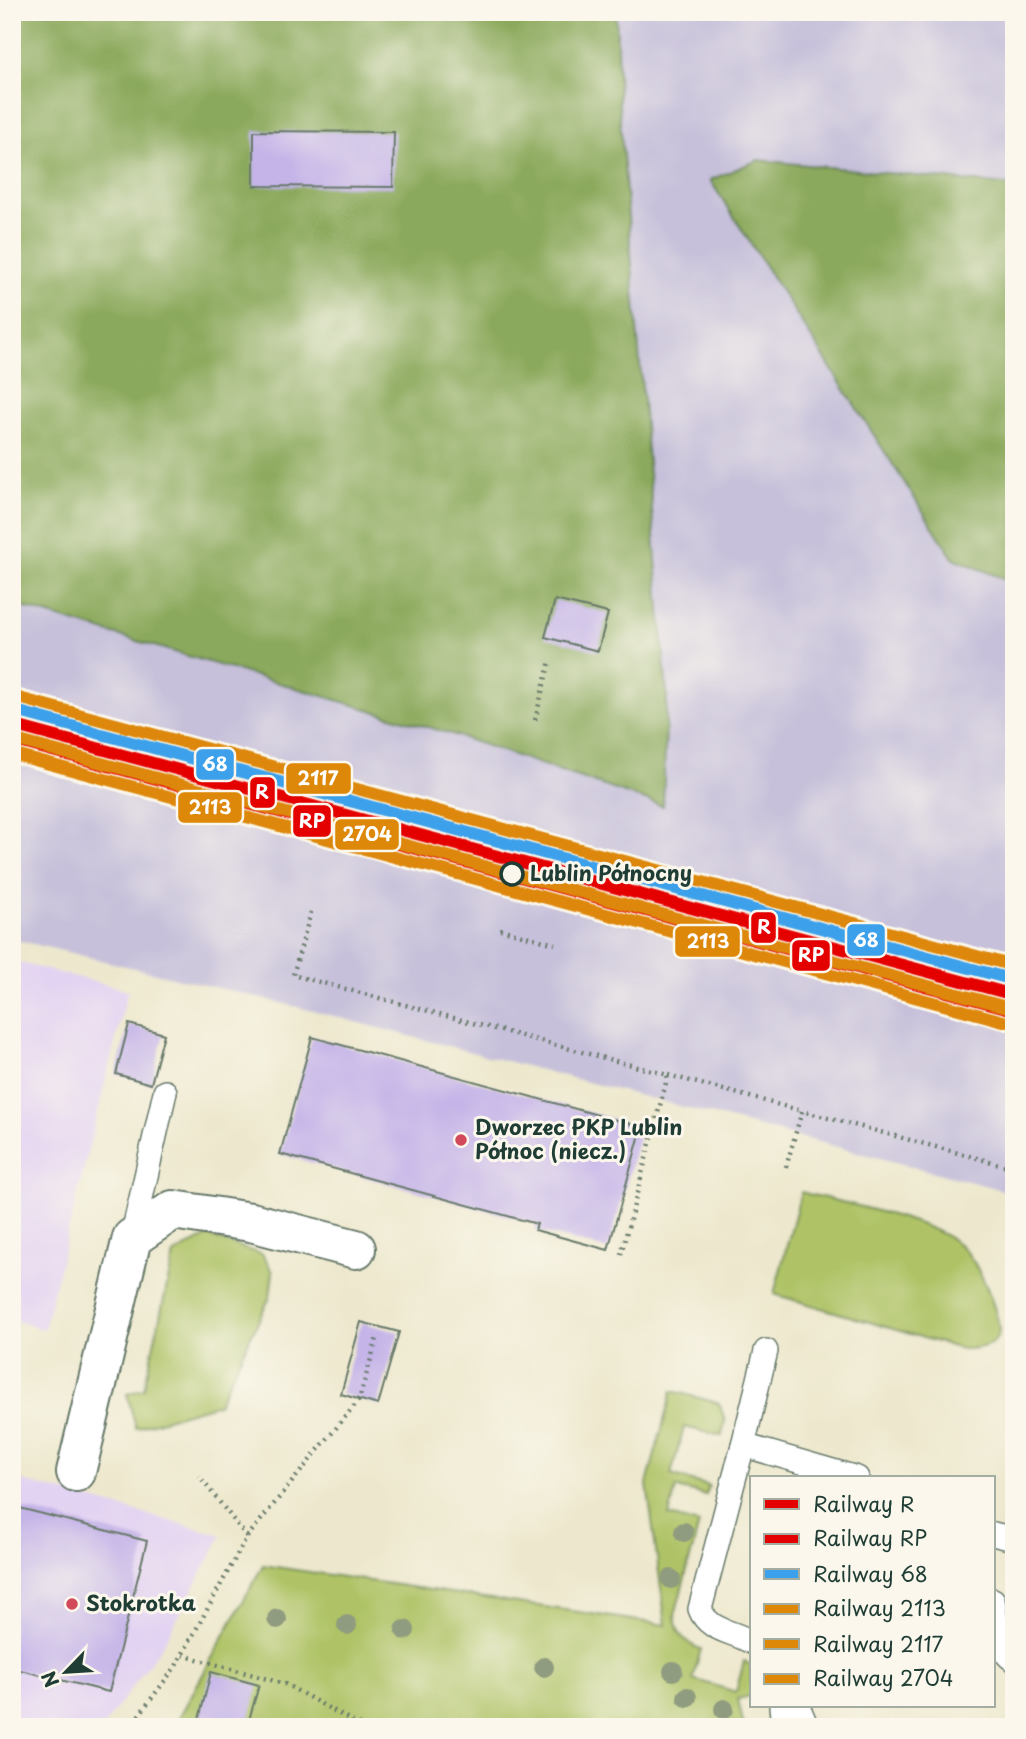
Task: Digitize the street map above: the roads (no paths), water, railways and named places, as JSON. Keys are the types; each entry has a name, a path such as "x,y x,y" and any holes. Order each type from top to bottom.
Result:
{"street":[{"path":"76,1472 132,1238 173,1210 251,1222 356,1249"}],"lane":[{"path":"132,1238 165,1092"},
{"path":"750,1642 713,1626 704,1619 700,1609 766,1351"},
{"path":"743,1445 851,1476"},
{"path":"995,1534 1014,1539"},
{"path":"995,1610 1002,1646 1008,1657 1014,1660"},
{"path":"781,1708 783,1727"},
{"path":"799,1708 807,1727"}],"rail line":[{"name":"2117","path":"19,698 1014,966"},
{"name":"68","path":"16,711 1014,980"},
{"name":"R","path":"12,725 1014,995"},
{"name":"RP","path":"12,740 1010,1009"},
{"name":"2704","path":"16,740 1014,1009"},
{"name":"2113","path":"12,754 1007,1022"}],"place":[{"name":"Lublin Północny","path":"512,874"},
{"name":"Dworzec PKP Lublin Północ (niecz.)","path":"461,1140"},
{"name":"Stokrotka","path":"72,1604"}]}
